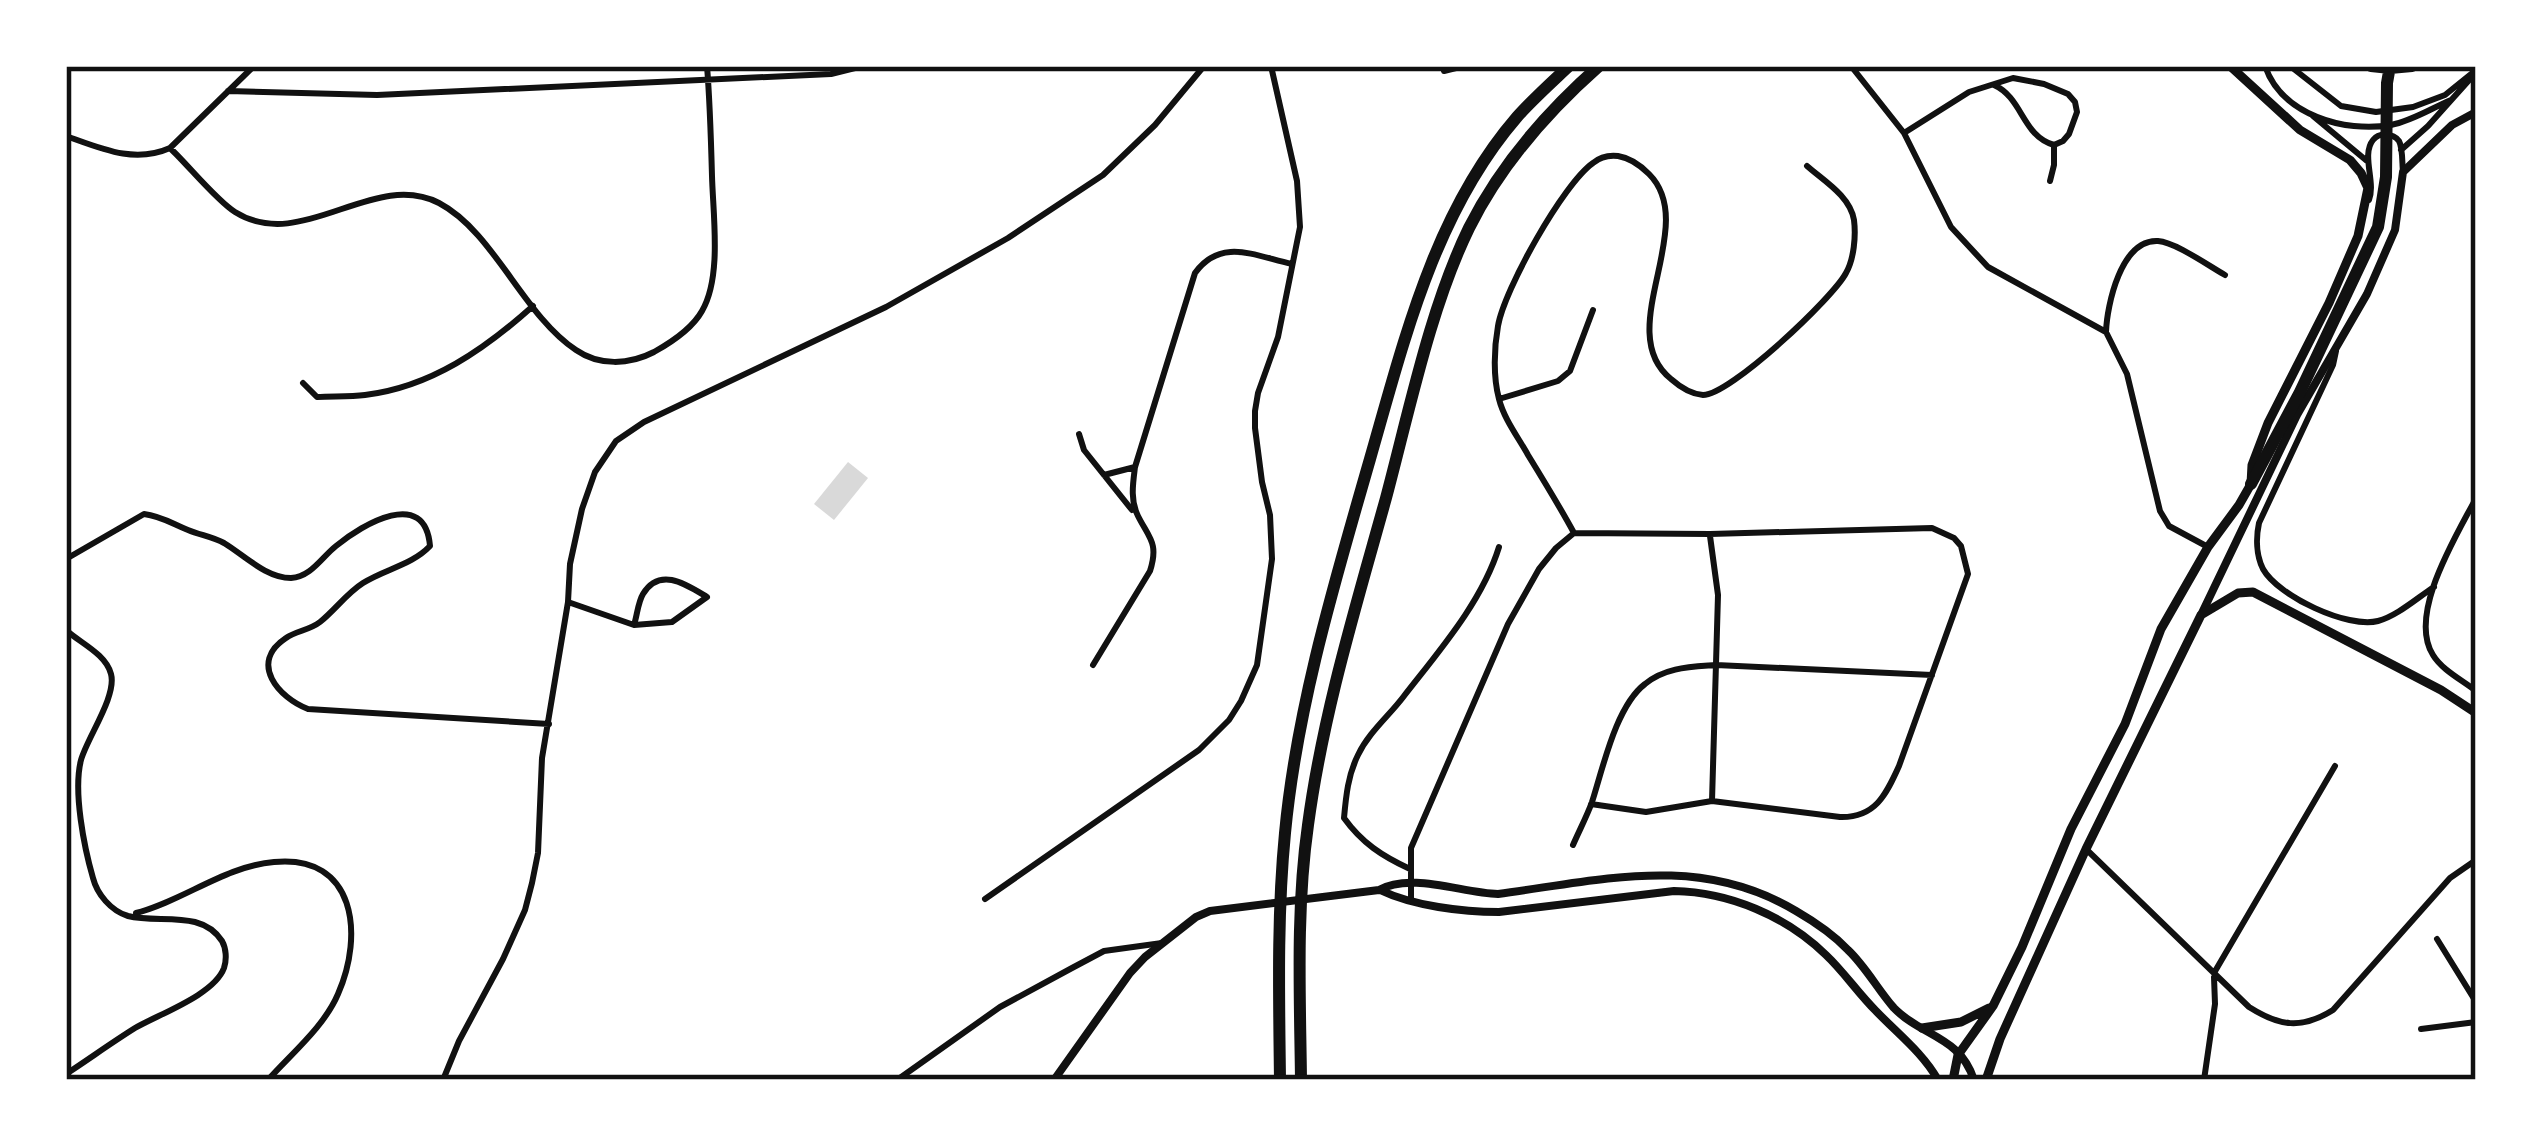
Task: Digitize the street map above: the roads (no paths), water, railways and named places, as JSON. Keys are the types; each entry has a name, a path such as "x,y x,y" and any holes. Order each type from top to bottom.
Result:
{"highway":[{"path":"1280,1080 1281,881 1291,788 1314,666 1359,496 1401,352 1447,228 1499,140 1569,66"},
{"path":"2251,484 2378,227 2386,177 2390,66"},
{"path":"2374,67 2412,66"},
{"path":"1301,1080 1300,907 1319,751 1428,343 1472,222 1523,146 1597,68"}],"main road":[{"path":"1953,1080 1958,1055 1993,1006 2071,829 2125,724 2161,629 2251,484 2252,466 2268,423 2358,236 2368,188 2361,173 2350,160 2300,130 2230,66"},
{"path":"1986,1080 2086,849 2201,615 2238,592 2254,592 2476,713"},
{"path":"1922,1028 1960,1022 1993,1006"}],"street":[{"path":"66,136 122,155 147,155 170,148 254,66"},
{"path":"170,148 234,212 260,223 311,220 394,195 439,204 476,236 576,351 602,362 620,362 644,357 684,332 701,315 710,293 714,245 707,66"},
{"path":"228,91 376,94 831,74 863,66"},
{"path":"443,1080 525,910 538,853 542,758 570,564 582,509 596,472 616,441 644,422 886,307 1008,238 1103,175 1155,125 1204,66"},
{"path":"985,899 1199,750 1228,719 1250,684 1261,646 1272,559 1256,411 1278,337 1300,227 1271,66"},
{"path":"1444,71 1464,66"},
{"path":"1668,66 1692,66"},
{"path":"1851,66 1904,133 1951,227 1974,253 1988,267 2106,332"},
{"path":"2265,66 2278,91 2295,107 2334,122 2367,127 2402,122 2451,100"},
{"path":"2290,66 2341,106 2376,112 2434,99 2476,70"},
{"path":"2401,150 2476,70"},
{"path":"1904,133 1969,92 2013,78 2068,94 2077,112 2069,134 2054,145 2036,137 2011,98 1994,86"},
{"path":"2403,172 2452,125 2476,112"},
{"path":"2310,113 2369,163"},
{"path":"2201,615 2297,415 2367,294 2395,230 2403,172 2396,137 2382,134 2371,142 2373,190 2362,215"},
{"path":"2050,181 2054,145"},
{"path":"1574,533 1499,399 1498,323 1547,221 1576,179 1600,158 1626,158 1657,182 1664,196 1666,226 1651,315 1653,350 1663,373 1683,389 1703,394 1738,380 1846,274 1855,241 1853,215 1843,196 1808,166"},
{"path":"2208,547 2169,526 2160,511 2127,374 2106,332 2107,315 2126,260 2142,245 2162,241 2225,274"},
{"path":"1138,518 1132,488 1135,467 1195,273 1213,254 1225,250 1292,264"},
{"path":"303,383 316,397 363,395 404,386 468,357 533,306"},
{"path":"1499,399 1558,381 1570,371 1593,310"},
{"path":"2336,351 2259,523 2256,535 2262,566 2284,591 2350,622 2381,621 2434,587"},
{"path":"1079,434 1084,450 1138,518 1154,550 1150,571 1094,665"},
{"path":"1103,475 1135,467"},
{"path":"2476,498 2434,587 2426,616 2432,655 2476,691"},
{"path":"66,559 144,514 156,515 291,578 306,574 334,547 388,516 405,513 420,518 429,533 430,547 420,557 362,584 318,623 286,638 270,662 270,679 279,693 308,709 549,724"},
{"path":"1411,899 1411,848 1523,593 1556,548 1574,533 1932,528 1961,546 1968,574 1919,716 1888,790 1870,812 1840,817 1712,801 1646,812 1591,804"},
{"path":"1710,534 1718,595 1712,801"},
{"path":"1410,869 1360,839 1344,818 1346,788 1366,740 1480,593 1499,547"},
{"path":"568,602 634,625 673,622 707,597 676,579 657,583 643,592 634,625"},
{"path":"66,630 93,650 111,674 111,689 81,761 86,855 95,888 127,916 179,918 206,927 225,946 224,968 193,998 138,1026 66,1074"},
{"path":"1573,845 1633,695 1662,674 1716,665 1932,675"},
{"path":"2204,1080 2215,1004 2214,974 2335,766"},
{"path":"2086,849 2249,1006 2275,1022 2292,1024 2333,1010 2450,878 2476,860"},
{"path":"127,916 270,862 315,866 340,885 348,901 350,934 338,994 318,1025 268,1080"},
{"path":"1054,1080 1144,957 1210,911 1379,890 1412,881 1498,893 1670,874 1743,885 1828,932 1867,971 1895,1009 1956,1048 1974,1080"},
{"path":"1379,890 1475,912 1674,891 1736,902 1788,927 1821,950 1939,1080"},
{"path":"2437,939 2476,1002"},
{"path":"897,1080 1000,1007 1104,951 1162,943"},
{"path":"2421,1028 2476,1022"}]}
